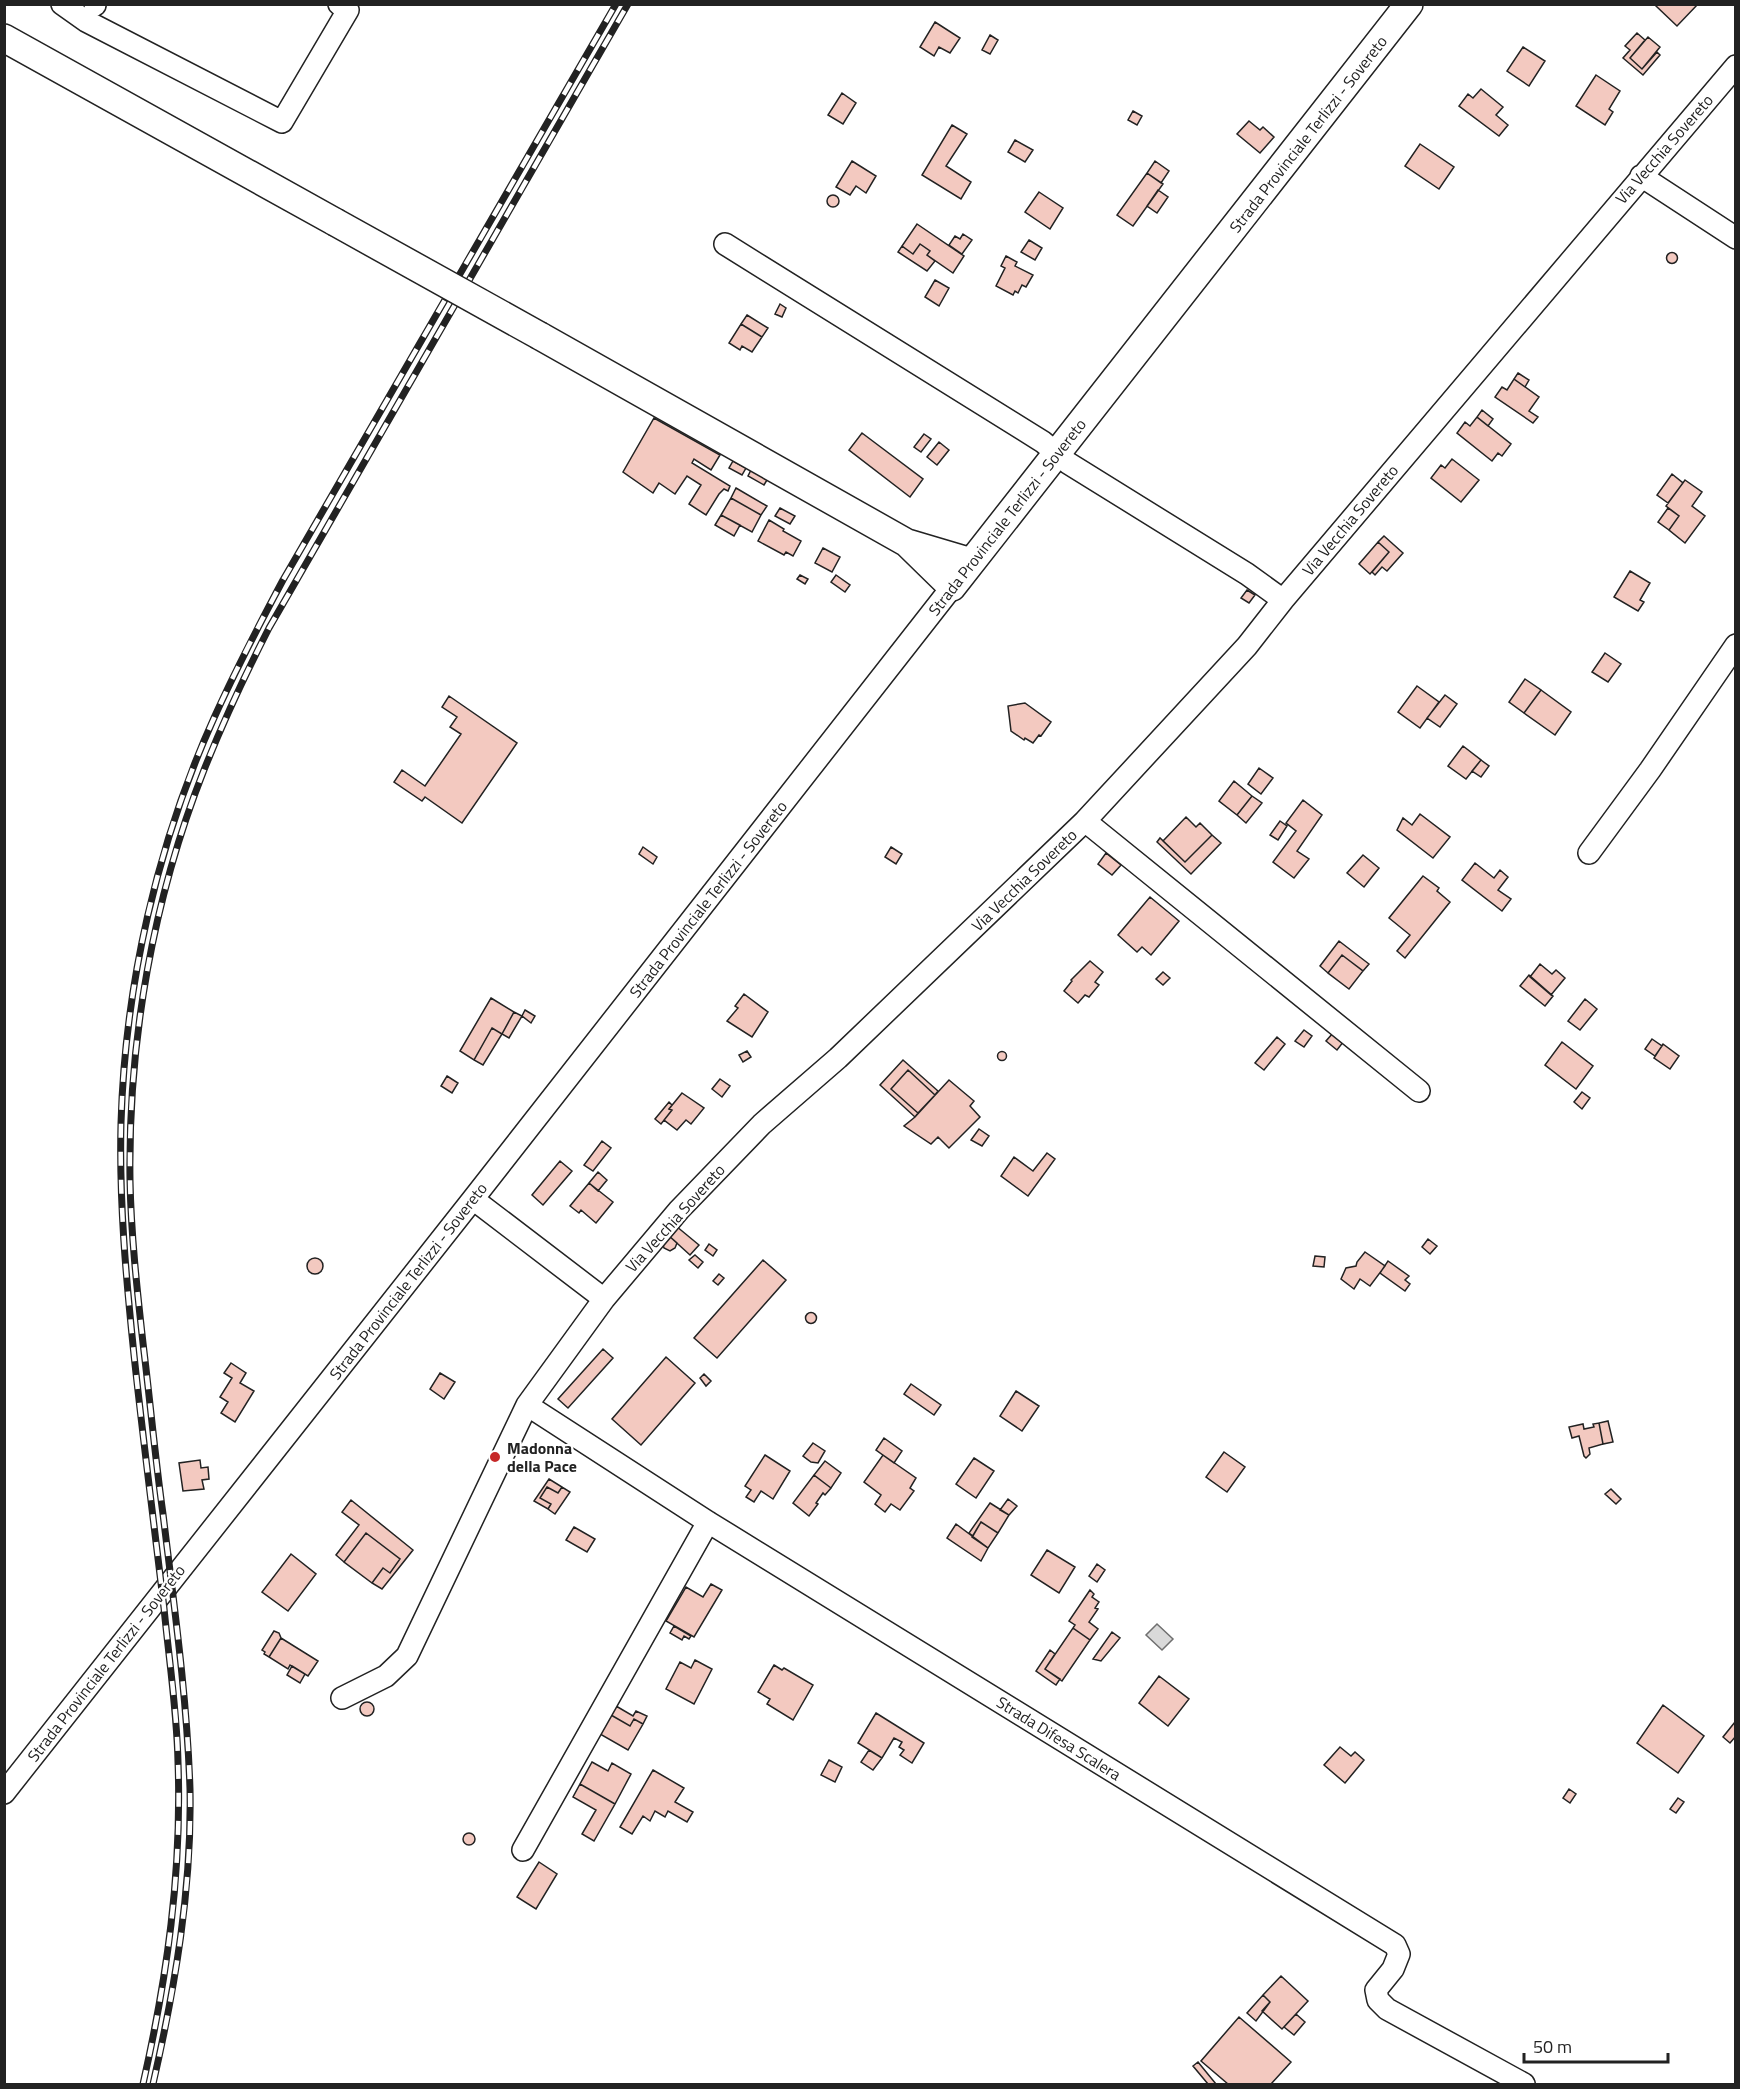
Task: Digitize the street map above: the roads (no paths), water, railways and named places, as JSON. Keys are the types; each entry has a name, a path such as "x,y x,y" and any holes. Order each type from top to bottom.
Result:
{"main road":[{"name":"Strada Provinciale Terlizzi - Sovereto","path":"952,587 1409,4"},
{"path":"4,38 907,543 971,562"},
{"path":"907,543 952,587"}],"street":[{"path":"62,4 86,21 282,122 348,10 339,4"},
{"name":"Via Vecchia Sovereto","path":"342,1698 386,1676 407,1656 527,1405 604,1299 679,1210 762,1124 838,1058 1085,821 1246,646 1282,600 1736,66"},
{"path":"1641,176 1736,238"},
{"path":"724,244 1023,430 1068,463 1246,574 1282,600"},
{"name":"Strada Provinciale Terlizzi - Sovereto","path":"4,1792 473,1199 952,587"},
{"path":"1589,853 1650,770 1736,645"},
{"path":"1085,821 1419,1091"},
{"path":"473,1199 604,1299"},
{"name":"Strada Difesa Scalera","path":"527,1405 708,1522 1395,1945 1399,1954 1393,1969 1376,1990 1378,2000 1387,2008 1524,2085"},
{"path":"523,1850 708,1522"}],"railway":[{"path":"143,2084 166,1965 175,1884 179,1803 174,1705 134,1355 122,1210 121,1123 124,1071 137,967 148,916 176,815 194,766 222,700 256,631 283,580 616,4"},
{"path":"153,2084 175,1974 185,1901 190,1826 190,1789 183,1686 141,1323 130,1180 134,1075 139,1023 158,920 186,819 204,770 269,628 628,4"}],"place":[{"name":"Madonna della Pace","path":"495,1457"}]}
